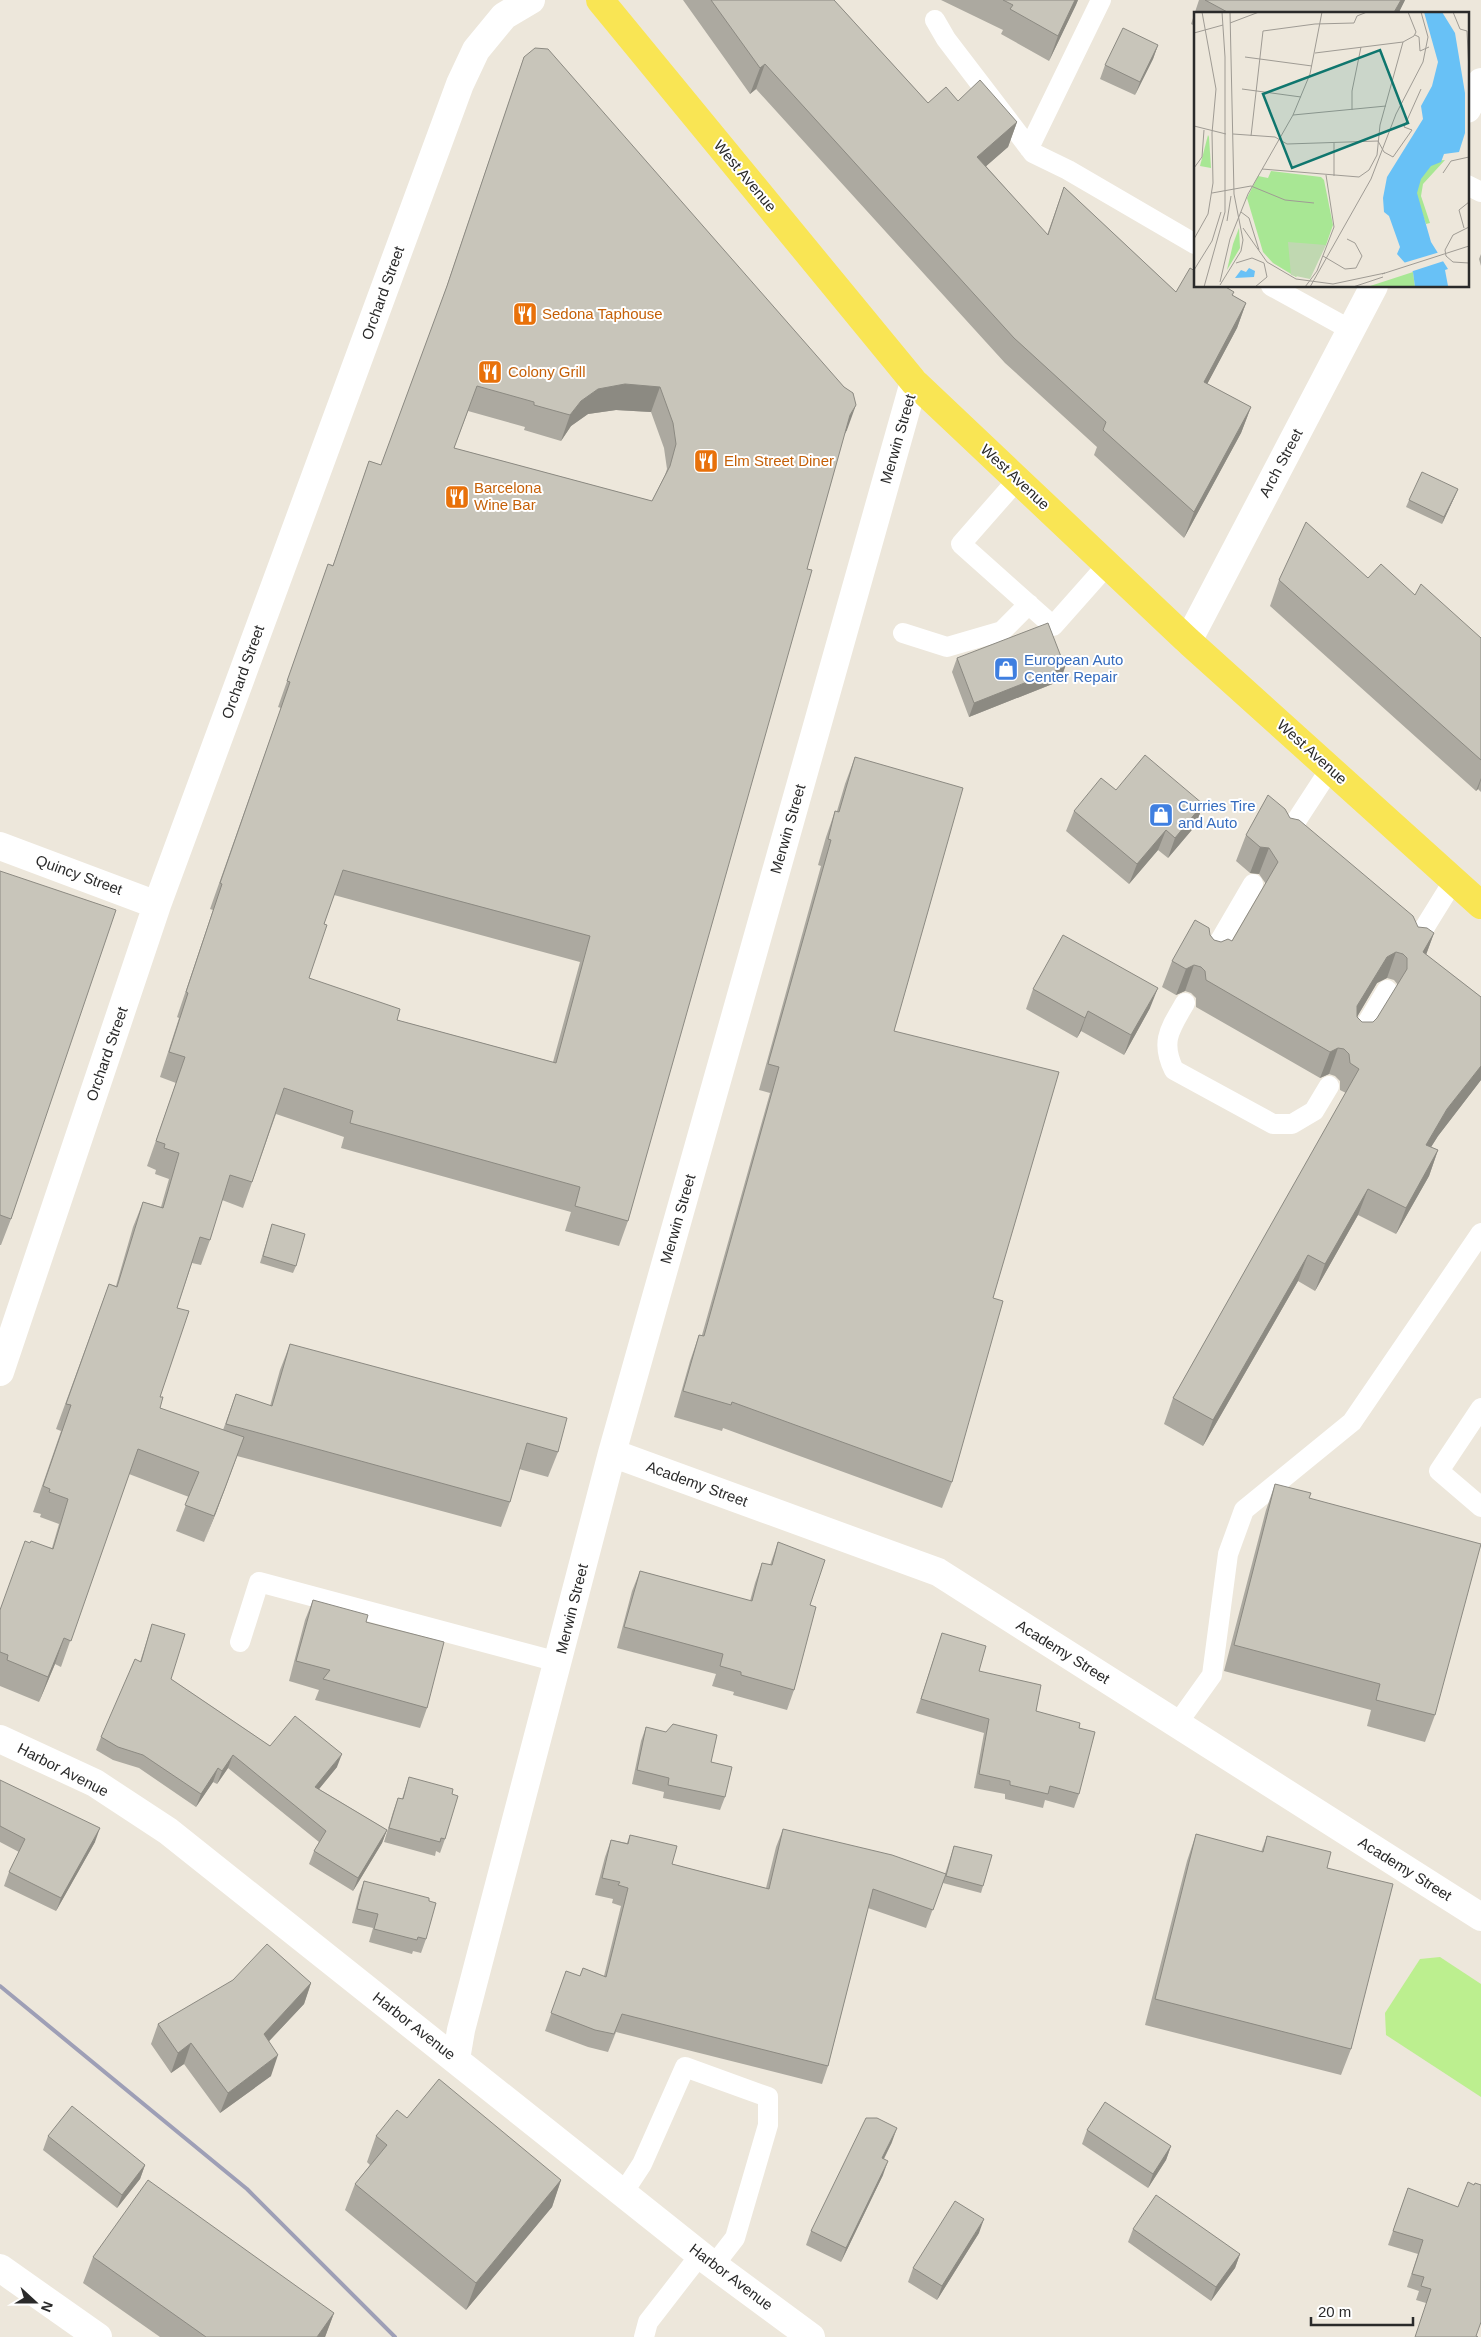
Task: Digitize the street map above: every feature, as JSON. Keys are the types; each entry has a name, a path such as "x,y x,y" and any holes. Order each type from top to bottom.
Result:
{"main road":[{"name":"West Avenue","path":"600,0 914,382 1188,641 1481,905"}],"street":[{"name":"Orchard Street","path":"0,1372 157,905 460,84 476,50 504,16 531,0"},
{"path":"1468,106 1481,82"},
{"name":"Arch Street","path":"1188,641 1373,288"},
{"name":"Merwin Street","path":"456,2059 461,2030 612,1453 914,382"},
{"name":"Quincy Street","path":"0,846 157,905"},
{"name":"Academy Street","path":"612,1453 938,1572 1481,1917"},
{"name":"Harbor Avenue","path":"0,1739 94,1783 168,1831 707,2260 811,2337"},
{"path":"0,2268 98,2337"}],"lane":[{"path":"1030,148 1101,0"},
{"path":"935,20 946,39 1033,153 1068,170 1194,243"},
{"path":"1468,186 1481,192"},
{"path":"1275,288 1351,330"},
{"path":"1018,479 961,544 1053,626 1108,564"},
{"path":"903,633 946,647 1002,631 1029,604"},
{"path":"1287,835 1330,769"},
{"path":"1415,943 1454,880"},
{"path":"1211,956 1253,884"},
{"path":"1358,1038 1387,990"},
{"path":"1185,1003 1168,1034 1166,1054 1174,1070 1273,1124 1292,1124 1314,1111 1329,1086"},
{"path":"1177,1724 1212,1675 1228,1554 1244,1510 1352,1422 1481,1233"},
{"path":"1481,1408 1439,1471 1481,1506"},
{"path":"240,1642 259,1582 558,1662"},
{"path":"623,2193 642,2164 685,2067 768,2097 768,2125 735,2238 707,2260 648,2322 644,2337"}],"green space":[{"path":"1440,1957 1481,1984 1481,2097 1386,2035 1385,2013 1420,1959"}],"building":[{"path":"711,0 834,0 928,103 946,87 958,101 980,80 1017,122 977,157 1048,235 1064,187 1176,292 1190,268 1194,270 1194,288 1227,288 1234,292 1232,295 1246,303 1204,382 1251,407 1194,512 1103,430 1106,422 1014,338 765,64 760,68"},
{"path":"1003,0 1075,0 1058,36 1010,9 1013,5"},
{"path":"1205,0 1401,0 1394,12 1227,12"},
{"path":"1123,28 1158,45 1140,82 1105,65"},
{"path":"535,48 548,49 844,387 853,393 856,405 850,415 807,569 812,570 628,1221 575,1206 580,1187 350,1123 353,1111 284,1088 252,1182 230,1175 210,1240 200,1237 177,1308 189,1311 160,1397 163,1397 160,1408 244,1437 214,1516 185,1505 199,1472 138,1449 71,1641 64,1638 48,1677 7,1660 8,1655 0,1652 0,1610 25,1541 30,1543 31,1541 53,1549 68,1499 49,1492 50,1489 43,1486 71,1405 66,1404 109,1284 117,1287 143,1202 163,1208 179,1153 164,1148 165,1144 156,1141 185,1057 169,1052 188,993 186,992 222,884 220,883 290,682 287,681 328,564 333,566 369,461 381,465 447,286 524,57","holes":["625,384 660,387 673,423 676,444 670,466 652,501 454,448 477,386 534,402 534,405 570,415 581,401 598,389","343,870 590,936 556,1063 397,1020 400,1009 309,978 327,925 324,924"]},
{"path":"1422,472 1458,489 1444,517 1409,500"},
{"path":"1306,522 1368,578 1381,564 1415,595 1421,584 1481,638 1481,760 1279,580"},
{"path":"1048,623 1065,667 974,703 957,658"},
{"path":"1145,755 1203,804 1175,838 1166,830 1137,864 1074,811 1101,778 1116,790"},
{"path":"855,757 963,788 894,1031 1059,1072 993,1298 1003,1301 952,1482 732,1402 731,1405 683,1391 699,1335 704,1336 779,1067 768,1064 831,840 828,839 835,811 839,812"},
{"path":"1268,795 1285,809 1290,818 1299,820 1413,916 1418,927 1427,928 1434,933 1423,952 1481,997 1481,1066 1447,1109 1426,1145 1438,1150 1406,1208 1368,1189 1325,1264 1308,1255 1213,1420 1173,1398 1359,1069 1350,1063 1349,1054 1344,1049 1338,1048 1330,1052 1206,980 1205,971 1201,967 1194,965 1186,969 1172,961 1195,920 1209,928 1210,935 1214,940 1221,942 1228,939 1232,941 1278,862 1269,848 1260,847 1246,835","holes":["1396,952 1403,954 1407,958 1407,969 1377,1018 1373,1022 1362,1022 1357,1017 1357,1006 1387,957"]},
{"path":"0,871 116,910 11,1219 0,1215"},
{"path":"1063,935 1158,988 1131,1035 1088,1011 1085,1018 1033,989"},
{"path":"272,1224 305,1234 296,1266 263,1256"},
{"path":"290,1344 567,1418 558,1452 527,1443 510,1502 226,1424 236,1394 272,1406"},
{"path":"1275,1484 1311,1493 1309,1498 1481,1544 1435,1715 1376,1700 1380,1684 1234,1645"},
{"path":"778,1542 825,1560 810,1605 816,1607 794,1690 741,1675 741,1672 720,1666 723,1654 624,1627 640,1571 752,1601 762,1563 772,1565"},
{"path":"313,1600 368,1615 366,1622 444,1642 427,1708 323,1679 330,1670 296,1661"},
{"path":"152,1624 185,1634 171,1679 270,1746 295,1716 342,1754 315,1787 387,1830 358,1878 314,1851 326,1831 233,1755 222,1771 218,1768 201,1794 143,1755 118,1747 101,1737 135,1659 141,1662"},
{"path":"942,1633 986,1646 979,1671 1041,1685 1036,1711 1080,1723 1079,1728 1095,1732 1079,1794 1050,1786 1048,1794 1010,1785 1010,1781 979,1774 989,1719 921,1699"},
{"path":"673,1724 717,1735 711,1762 732,1767 725,1797 668,1785 669,1778 637,1770 646,1727 666,1732"},
{"path":"409,1777 453,1789 452,1794 458,1796 445,1839 441,1838 440,1842 389,1828 398,1798 403,1799"},
{"path":"0,1780 100,1828 61,1898 9,1872 25,1839 0,1826"},
{"path":"783,1829 892,1855 946,1874 933,1910 873,1889 828,2066 622,2014 614,2034 595,2030 551,2013 566,1971 580,1976 583,1968 606,1977 628,1888 618,1885 620,1882 602,1878 611,1840 628,1844 630,1835 677,1846 672,1864 769,1889"},
{"path":"1196,1834 1263,1852 1267,1836 1331,1852 1327,1868 1393,1884 1351,2049 1155,1999"},
{"path":"954,1846 992,1855 983,1886 946,1876"},
{"path":"364,1881 429,1898 429,1901 436,1903 426,1939 418,1937 417,1940 374,1929 378,1914 357,1909"},
{"path":"267,1944 311,1983 264,2034 278,2055 228,2093 191,2043 178,2053 158,2024 233,1980"},
{"path":"439,2079 561,2180 476,2283 355,2184 387,2145 376,2136 397,2110 407,2118"},
{"path":"1105,2102 1171,2146 1153,2174 1087,2130"},
{"path":"72,2106 145,2165 122,2195 48,2136"},
{"path":"866,2118 877,2118 897,2128 882,2158 888,2161 846,2248 811,2231"},
{"path":"148,2180 334,2313 317,2337 206,2337 93,2257"},
{"path":"1468,2182 1474,2185 1475,2183 1481,2185 1481,2322 1476,2336 1478,2337 1415,2337 1431,2289 1421,2286 1424,2277 1412,2274 1423,2240 1393,2231 1408,2188 1458,2207"},
{"path":"1156,2195 1240,2254 1216,2287 1133,2229"},
{"path":"955,2201 984,2219 942,2286 913,2268"}],"railway":[{"path":"0,1986 247,2189 395,2337"}],"place":[{"name":"Sedona Taphouse","path":"525,314"},
{"name":"Colony Grill","path":"490,372"},
{"name":"Elm Street Diner","path":"706,461"},
{"name":"Barcelona Wine Bar","path":"457,497"},
{"name":"European Auto Center Repair","path":"1006,669"},
{"name":"Curries Tire and Auto","path":"1161,815"}]}
